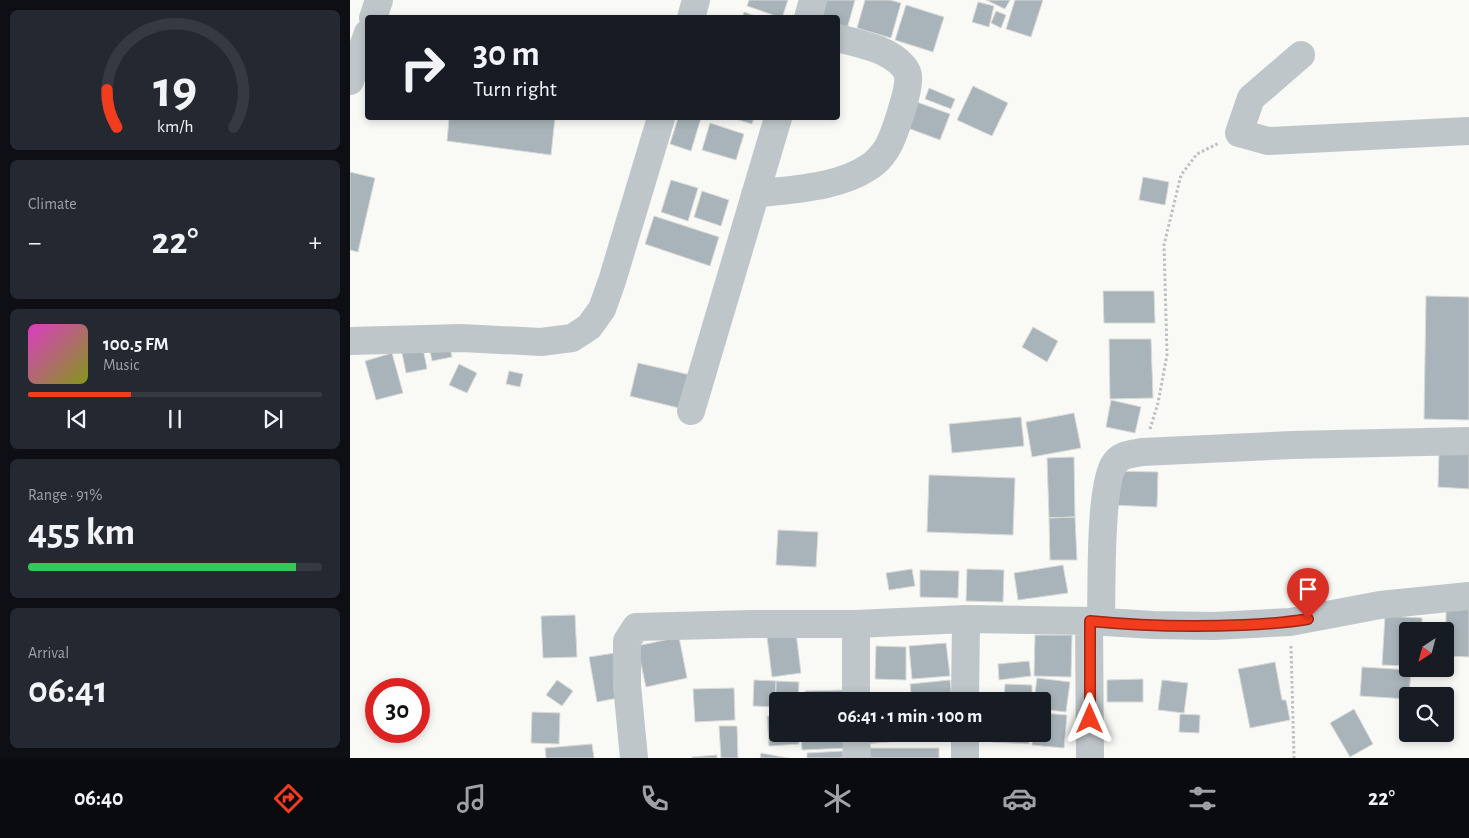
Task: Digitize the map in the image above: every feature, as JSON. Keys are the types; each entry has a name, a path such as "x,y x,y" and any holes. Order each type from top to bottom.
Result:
{"street":[{"path":"374,15 379,0"},
{"path":"692,15 696,0"},
{"path":"809,15 813,0"},
{"path":"756,194 843,181 870,167 886,151 895,132 907,90 908,76 904,66 892,56 840,39"},
{"path":"350,81 365,41"},
{"path":"1302,55 1251,98 1239,133 1268,141 1330,136 1469,131"},
{"path":"350,341 461,338 541,342 572,338 589,327 602,309 612,281 660,120"},
{"path":"691,411 777,120"},
{"path":"1090,758 1095,621 1106,483 1110,470 1116,460 1126,455 1142,452 1292,445 1469,441"},
{"path":"634,758 627,684 627,641 636,627 856,624 966,619 1095,621 1153,625 1214,626 1290,622 1380,605 1469,596"},
{"path":"965,692 966,619"},
{"path":"856,624 856,692"},
{"path":"856,742 857,758"},
{"path":"965,742 965,758"}],"path":[{"path":"1142,452 1158,403 1167,355 1164,245 1181,175 1197,154 1239,133"},
{"path":"1290,622 1294,758"}],"building":[{"path":"749,0 788,0 783,15 773,15 747,6"},
{"path":"824,0 855,0 847,29 840,27 840,15 820,15"},
{"path":"865,0 890,0 901,3 891,38 857,28"},
{"path":"986,0 1010,0 1005,9"},
{"path":"1015,0 1043,0 1031,37 1006,29"},
{"path":"978,2 994,6 989,27 972,22"},
{"path":"906,5 944,17 933,52 895,40"},
{"path":"996,11 1006,15 1001,28 991,23"},
{"path":"973,86 1008,103 992,136 957,120"},
{"path":"929,88 955,99 951,109 925,99"},
{"path":"914,101 950,114 940,140 905,127"},
{"path":"449,120 555,120 551,155 447,141"},
{"path":"677,120 700,120 691,151 670,144"},
{"path":"739,120 753,120 752,124"},
{"path":"710,123 744,134 736,160 702,150"},
{"path":"350,172 375,178 358,252 350,250"},
{"path":"1143,177 1169,182 1165,205 1139,200"},
{"path":"671,180 698,188 688,221 661,212"},
{"path":"702,191 729,200 721,226 694,217"},
{"path":"654,216 719,237 710,266 645,244"},
{"path":"1103,291 1154,291 1155,323 1104,323"},
{"path":"1426,296 1469,297 1469,420 1424,419"},
{"path":"1033,327 1058,341 1047,362 1022,347"},
{"path":"1109,339 1151,339 1153,398 1110,399"},
{"path":"449,343 452,357 432,361 429,346"},
{"path":"423,348 427,369 406,373 402,353"},
{"path":"392,353 403,393 376,400 365,361"},
{"path":"638,363 695,376 687,410 630,396"},
{"path":"459,364 477,373 467,393 449,385"},
{"path":"509,371 523,374 520,387 506,384"},
{"path":"1111,400 1141,407 1135,433 1106,427"},
{"path":"1074,413 1081,448 1032,457 1026,422"},
{"path":"1021,417 1024,446 952,453 949,424"},
{"path":"1439,453 1469,454 1469,489 1438,487"},
{"path":"1074,457 1075,517 1049,518 1047,458"},
{"path":"1112,471 1158,472 1157,507 1111,505"},
{"path":"929,475 1015,478 1013,535 927,532"},
{"path":"1075,517 1077,560 1050,560 1049,518"},
{"path":"778,530 818,532 816,567 776,565"},
{"path":"1063,565 1068,593 1018,600 1014,573"},
{"path":"912,569 915,586 889,590 886,573"},
{"path":"967,569 1004,570 1003,602 966,601"},
{"path":"920,570 959,571 958,598 920,597"},
{"path":"1446,609 1469,609 1469,657 1454,656 1454,622 1446,622"},
{"path":"575,615 577,657 543,658 541,616"},
{"path":"1385,616 1422,618 1422,622 1399,622 1399,666 1382,665"},
{"path":"796,633 801,673 772,677 767,637"},
{"path":"1035,635 1072,635 1071,677 1034,676"},
{"path":"679,637 687,678 646,687 637,646"},
{"path":"946,643 950,676 912,679 909,646"},
{"path":"876,646 906,647 906,680 875,679"},
{"path":"615,653 623,697 597,702 589,657"},
{"path":"1029,661 1031,676 999,680 998,664"},
{"path":"1275,662 1282,700 1286,700 1290,720 1250,728 1238,669"},
{"path":"1362,667 1399,669 1399,678 1410,678 1410,687 1399,687 1399,698 1360,696"},
{"path":"1037,678 1070,682 1066,712 1051,710 1051,692 1035,692"},
{"path":"1143,679 1143,702 1107,702 1107,680"},
{"path":"557,680 573,691 562,706 546,695"},
{"path":"754,680 776,681 776,692 769,692 769,707 753,706"},
{"path":"950,680 951,692 911,692 910,684"},
{"path":"1162,680 1188,683 1184,713 1158,710"},
{"path":"776,681 799,682 798,692 776,692"},
{"path":"1005,684 1032,685 1032,692 1005,692"},
{"path":"734,688 735,720 695,722 693,689"},
{"path":"846,690 846,692 805,692"},
{"path":"1354,709 1373,744 1350,757 1330,723"},
{"path":"532,712 560,713 559,744 531,743"},
{"path":"1051,714 1067,715 1064,748 1032,745 1032,742 1051,742"},
{"path":"1180,714 1200,715 1199,733 1179,732"},
{"path":"767,716 769,716 769,742 799,742 799,744 769,746"},
{"path":"719,726 737,726 738,758 721,758"},
{"path":"802,742 848,742 848,748 802,750"},
{"path":"862,742 889,742 862,744"},
{"path":"992,742 1029,742 1029,744"},
{"path":"592,744 594,758 546,758 545,748"},
{"path":"866,748 939,748 939,758 866,758"},
{"path":"843,751 843,758 807,758 807,753"},
{"path":"761,753 788,758 760,758"},
{"path":"717,755 717,758 692,758 692,757"}],"route":[{"path":"1090,719 1090,621 1214,626 1290,622 1308,619"}]}
